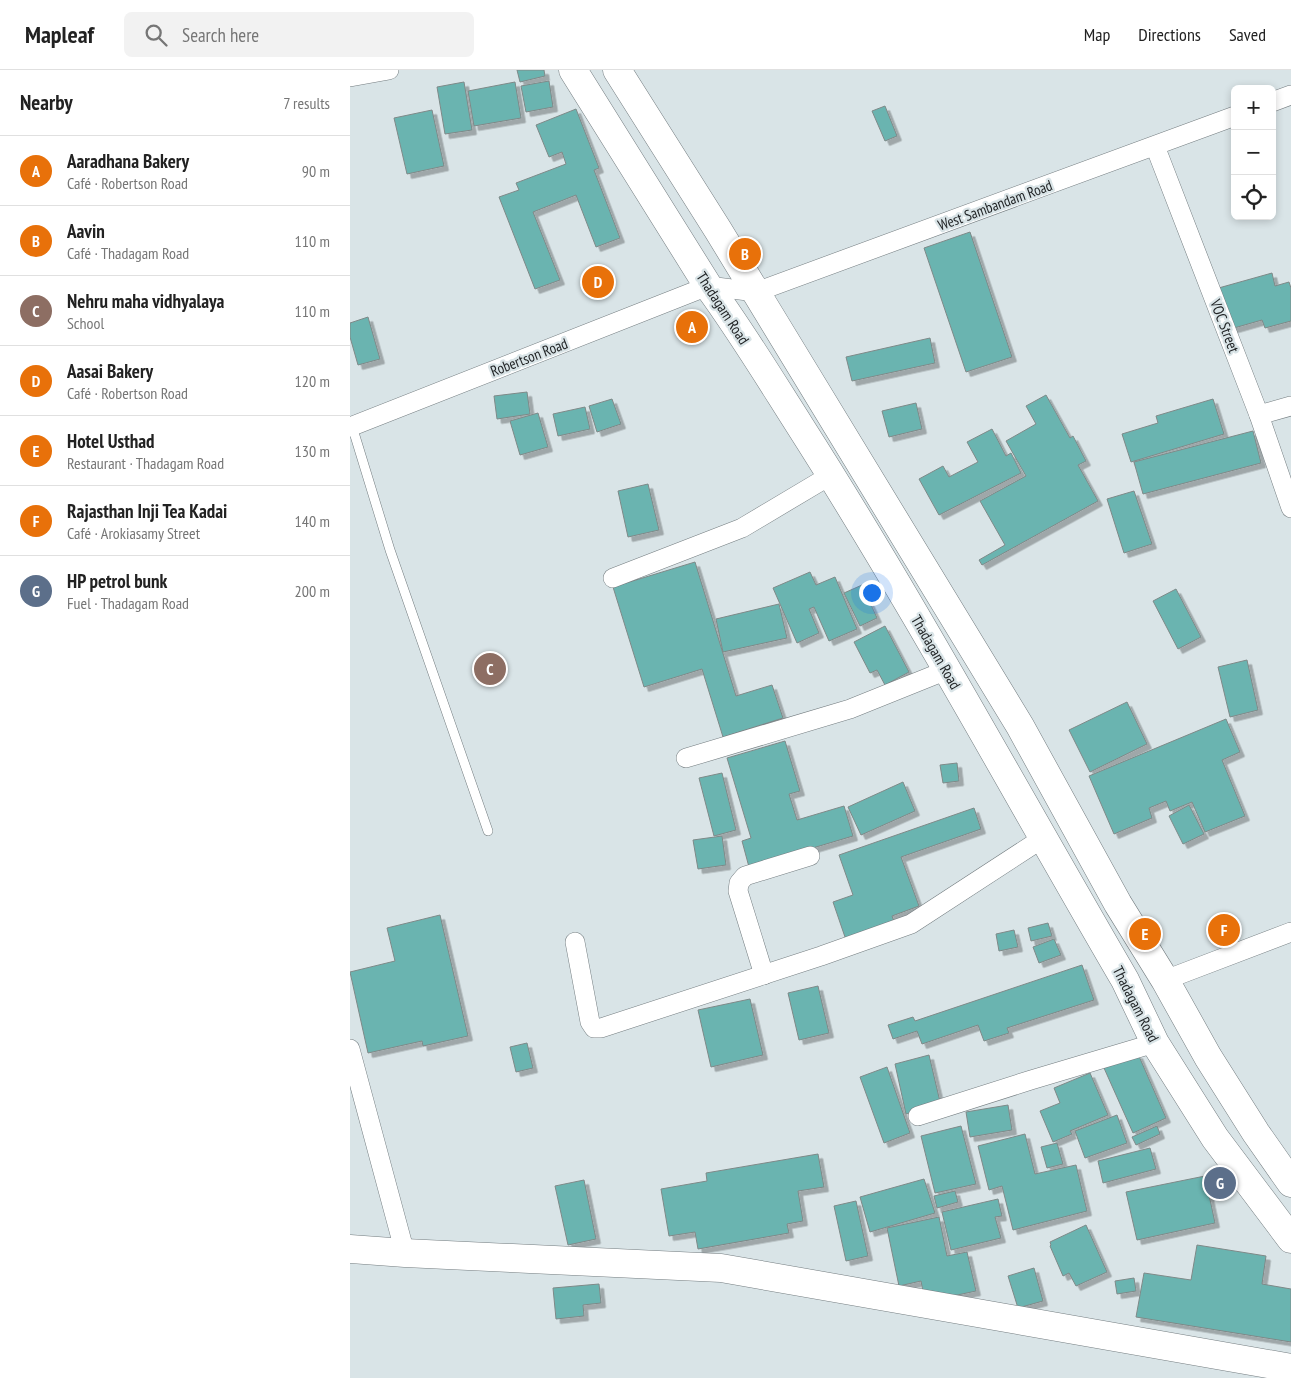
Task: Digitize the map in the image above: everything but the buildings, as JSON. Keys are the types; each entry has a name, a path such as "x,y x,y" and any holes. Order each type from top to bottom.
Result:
{"main road":[{"name":"Thadagam Road","path":"573,70 708,286 727,312 831,475 908,602 1125,980 1155,1043 1215,1138 1291,1238"},
{"path":"617,70 718,230 1020,726 1118,904 1165,980 1208,1057 1256,1133 1291,1183"},
{"path":"350,1249 721,1268 1291,1368"}],"street":[{"path":"350,77 389,70"},
{"path":"1276,101 1291,95"},
{"name":"West Sambandam Road","path":"756,292 1231,118"},
{"name":"VOC Street","path":"1155,146 1259,415 1291,508"},
{"path":"708,286 756,292"},
{"name":"Robertson Road","path":"351,427 708,286"},
{"path":"1259,415 1291,406"},
{"path":"613,578 742,528 831,475"},
{"path":"686,758 850,709 947,670"},
{"path":"575,942 590,1022 594,1028 601,1028 764,975 911,924 1043,838"},
{"path":"764,975 738,891 739,883 745,876 810,856"},
{"path":"1165,980 1291,932"},
{"path":"918,1116 1155,1043"},
{"path":"350,1050 405,1253"}],"lane":[{"path":"351,427 390,550 488,831"}],"place":[{"name":"Aavin","path":"745,254"},
{"name":"Aasai Bakery","path":"598,282"},
{"name":"Aaradhana Bakery","path":"692,327"},
{"name":"Nehru maha vidhyalaya","path":"490,669"},
{"name":"Rajasthan Inji Tea Kadai","path":"1224,930"},
{"name":"Hotel Usthad","path":"1145,934"},
{"name":"HP petrol bunk","path":"1220,1183"}]}
